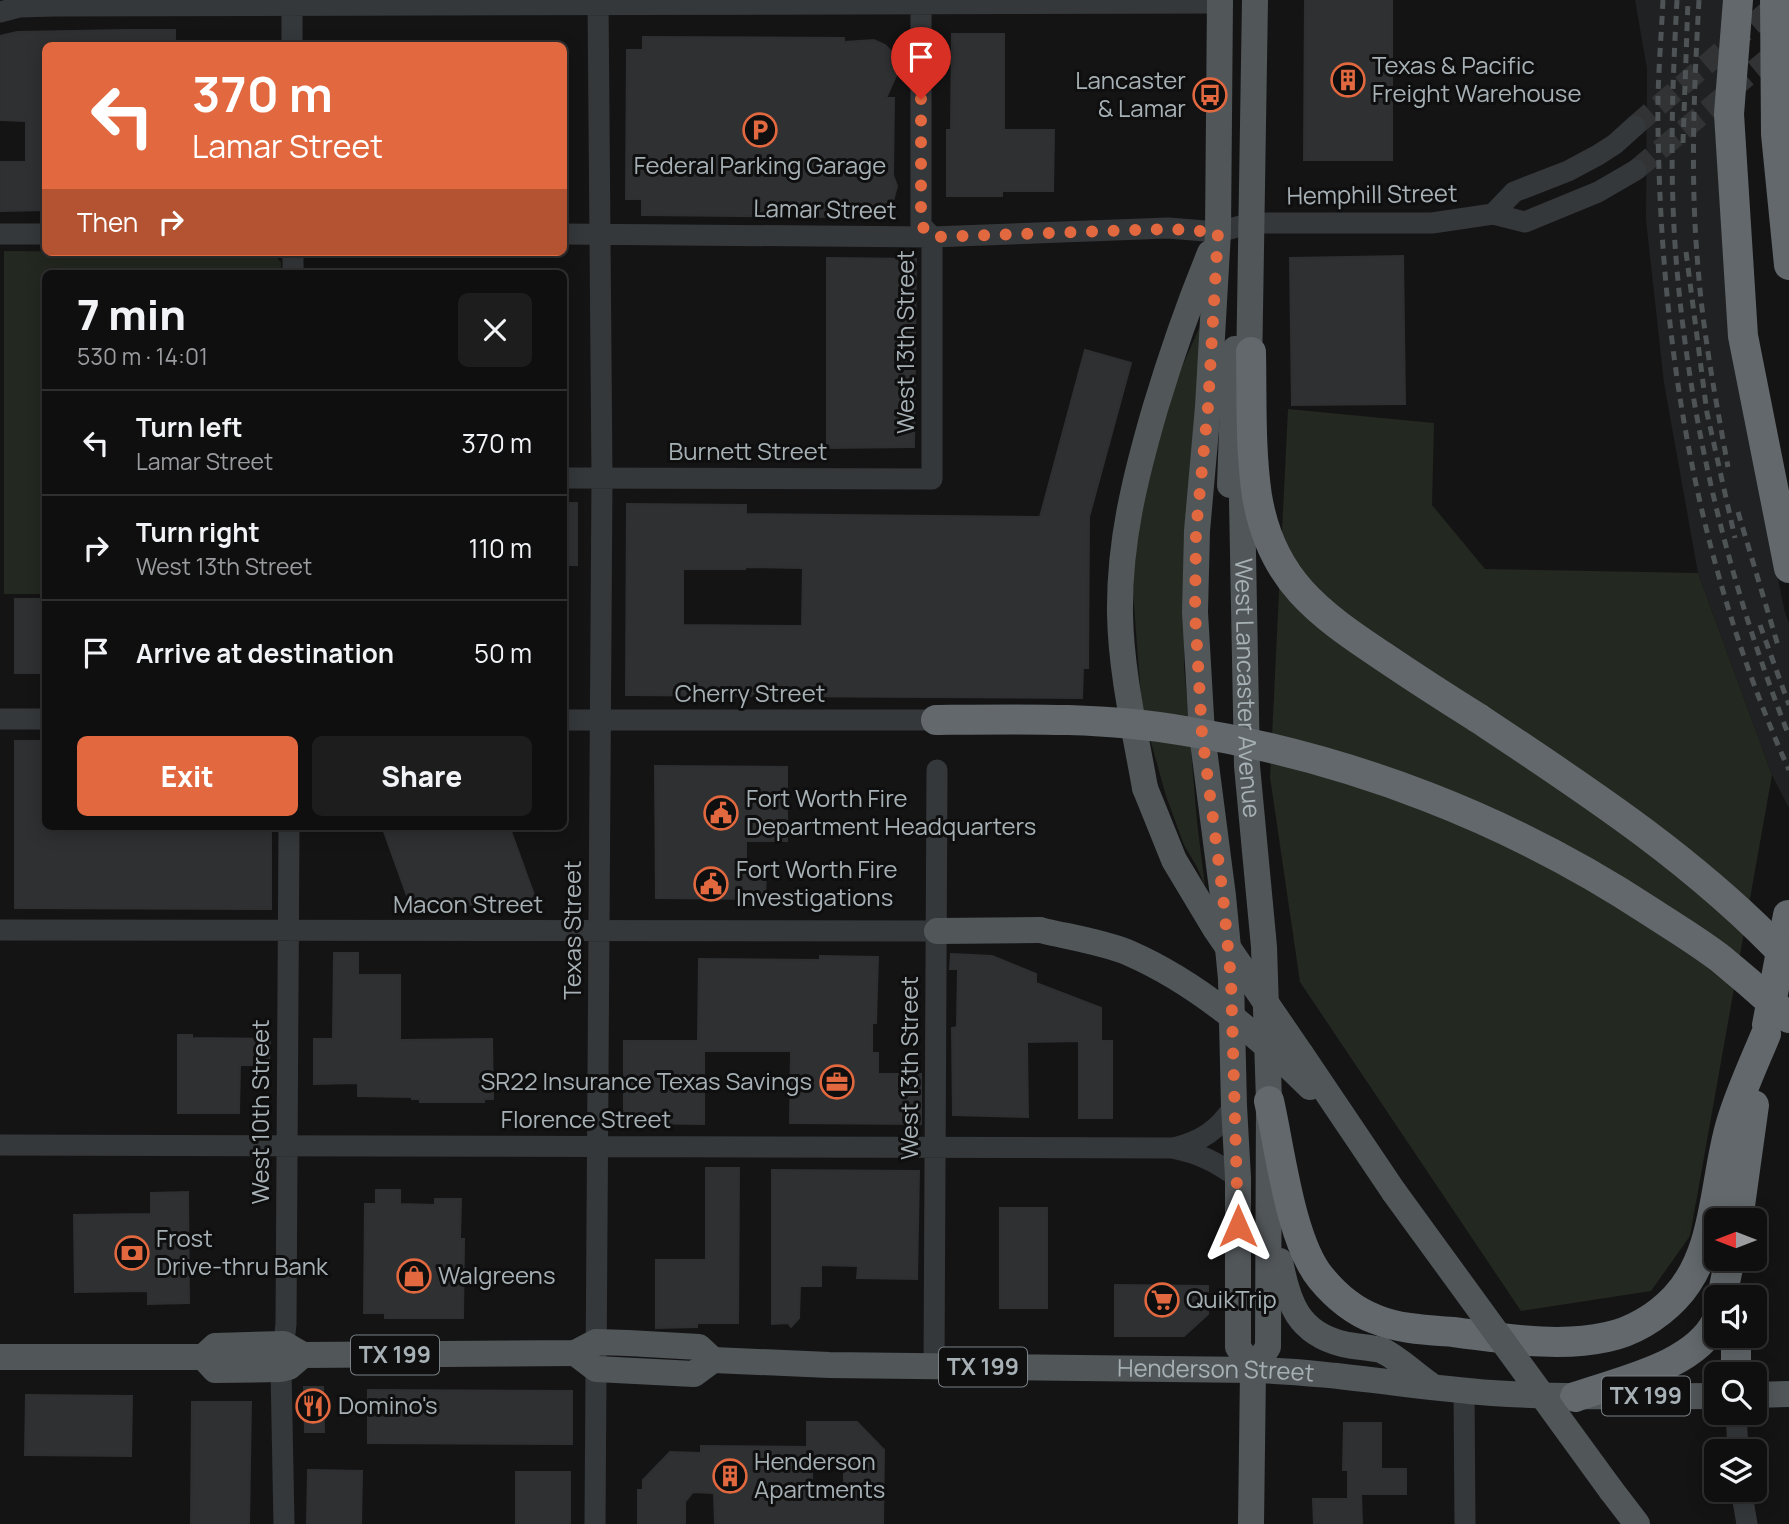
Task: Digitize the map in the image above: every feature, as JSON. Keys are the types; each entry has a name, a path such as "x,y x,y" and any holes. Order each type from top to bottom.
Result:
{"highway":[{"path":"1738,0 1729,114 1743,336 1789,568"},
{"path":"1775,0 1776,134 1789,265"},
{"path":"1251,352 1257,496 1265,526 1288,575 1305,597 1321,614 1610,807 1653,839 1730,901 1789,960"},
{"path":"936,720 1045,719 1183,730 1275,750 1364,774 1475,815 1517,834 1600,879 1720,958 1777,1026"},
{"path":"1740,1208 1777,1026 1788,915"},
{"path":"1269,1101 1295,1223 1309,1262 1345,1302 1374,1319 1406,1327 1533,1340 1594,1340 1623,1332 1651,1318 1675,1298 1692,1272 1705,1240 1731,1123 1777,1026"},
{"path":"1576,1397 1676,1360 1704,1340"}],"main road":[{"name":"West Lancaster Avenue","path":"1251,1524 1253,1370 1268,1347 1270,1214 1264,947 1247,766 1242,500 1251,352 1255,0"},
{"name":"West Lancaster Avenue","path":"1220,2 1218,232 1208,407 1196,531 1195,612 1202,734 1231,979 1238,1178 1238,1347 1253,1370"},
{"path":"1218,232 1229,248 1234,277 1235,358 1228,563 1230,642 1247,766"},
{"path":"1218,232 1197,283 1166,375 1137,468 1124,532 1120,614 1127,692 1145,788 1181,872 1216,929 1394,1192 1637,1524"},
{"path":"937,930 1040,930 1128,952 1227,1012 1264,1041 1356,1137"},
{"path":"1270,1214 1288,1299 1301,1320 1324,1338 1346,1345 1382,1350 1430,1385"},
{"name":"Henderson Street","path":"0,1357 203,1357 215,1346 289,1356 699,1347 713,1360"},
{"path":"586,1348 596,1369"},
{"name":"Henderson Street","path":"596,1369 694,1374 713,1360 1253,1370 1317,1373 1464,1391 1576,1397 1704,1396"},
{"path":"1767,1395 1789,1394"}],"street":[{"name":"Texas Street","path":"586,1348 597,1146 599,931 602,478 598,2"},
{"name":"West 13th Street","path":"921,2 921,225 932,237 932,479"},
{"path":"0,12 19,7 292,3 1220,2"},
{"path":"292,3 292,42"},
{"name":"Hemphill Street","path":"1493,214 1514,192 1568,171 1598,155 1635,126"},
{"name":"Hemphill Street","path":"1252,223 1432,223 1493,214 1525,222 1598,192 1636,170"},
{"name":"Lamar Street","path":"567,234 932,237 1168,229 1218,232 1252,223"},
{"path":"0,234 42,234"},
{"name":"Burnett Street","path":"567,478 932,479"},
{"path":"0,719 42,719"},
{"name":"Cherry Street","path":"567,720 936,720"},
{"name":"West 13th Street","path":"934,1366 937,770"},
{"name":"West 10th Street","path":"284,1524 289,1356 286,1324 289,830"},
{"name":"Macon Street","path":"0,930 937,930"},
{"name":"Florence Street","path":"1172,1148 1193,1143 1209,1135 1223,1123 1234,1106"},
{"name":"Florence Street","path":"0,1145 1172,1148 1193,1152 1209,1159 1238,1178"},
{"path":"595,1524 596,1369"},
{"path":"1464,1391 1465,1524"},
{"path":"1743,1502 1747,1524"}],"shaded area":[{"path":"1635,0 1726,0 1743,408 1789,623 1789,808 1772,775 1698,573 1664,383 1646,220 1647,69"},
{"path":"4,251 42,251 42,256 275,256 281,262 281,270 42,270 42,594 4,594"},
{"path":"1205,315 1184,583 1184,666 1205,886 1184,845 1166,796 1142,710 1133,593 1137,531 1145,483 1177,378"},
{"path":"1288,409 1434,423 1432,505 1485,569 1698,573 1772,775 1690,1236 1651,1291 1521,1311 1300,982 1270,777"}],"building":[{"name":"Texas & Pacific Freight Warehouse","path":"1305,0 1392,0 1392,160 1304,160"},
{"path":"175,30 175,42 42,42 42,210 0,211 0,162 26,162 26,121 0,120 0,36 17,32"},
{"path":"952,34 1004,34 1004,130 1054,130 1053,191 1002,191 1002,196 947,196"},
{"name":"Federal Parking Garage","path":"643,37 844,38 844,42 874,40 885,45 894,54 897,66 896,76 886,98 894,98 893,175 897,186 892,205 876,216 841,210 841,217 642,215 642,199 626,199 627,50 643,50"},
{"path":"1403,256 1405,404 1292,405 1290,258"},
{"path":"827,258 916,259 914,447 827,448"},
{"path":"1085,350 1131,363 1089,517 1088,668 1083,668 1082,698 626,695 627,504 746,505 746,514 1040,517","holes":["803,568 802,626 683,625 683,569"]},
{"path":"567,503 577,503 577,565 567,565"},
{"path":"15,599 42,599 42,673 15,673"},
{"path":"15,741 42,741 42,830 271,830 271,909 15,908"},
{"name":"Fort Worth Fire Department Headquarters","path":"655,766 787,767 787,841 746,841 746,870 766,870 765,899 656,898"},
{"path":"383,830 510,830 538,906 410,904"},
{"path":"334,953 358,953 358,975 400,975 400,1040 492,1039 493,1099 484,1099 484,1102 420,1102 420,1099 412,1097 358,1096 358,1083 314,1084 314,1039 333,1039"},
{"path":"951,954 992,956 1036,974 1036,983 1101,1008 1101,1041 1112,1041 1112,1118 1079,1118 1079,1041 1027,1042 1028,1117 953,1115 952,1028 957,1027 958,969 950,969"},
{"path":"820,956 878,957 876,1023 872,1023 872,1053 878,1053 878,1074 921,1074 921,1124 790,1123 791,1051 704,1051 704,1124 624,1123 624,1041 698,1041 699,959 820,960"},
{"path":"178,1035 192,1035 192,1038 270,1039 269,1065 240,1065 239,1113 178,1113"},
{"path":"706,1168 739,1168 738,1323 697,1323 697,1327 656,1328 656,1260 706,1260"},
{"path":"772,1170 919,1171 917,1279 857,1278 858,1266 821,1265 821,1286 800,1286 799,1318 791,1327 788,1323 772,1324"},
{"name":"Walgreens","path":"376,1190 400,1190 400,1204 435,1205 435,1199 461,1199 460,1239 464,1239 463,1318 385,1318 385,1313 364,1313 365,1204 376,1204"},
{"name":"Frost Drive-thru Bank","path":"188,1192 189,1303 148,1304 148,1291 75,1292 74,1215 151,1214 151,1193"},
{"path":"1000,1208 1047,1208 1047,1308 1000,1308"},
{"name":"QuikTrip","path":"1115,1285 1208,1286 1208,1314 1184,1336 1115,1336"},
{"path":"304,1387 323,1387 324,1432 305,1432"},
{"path":"368,1390 572,1391 572,1444 368,1443"},
{"path":"26,1395 132,1396 131,1456 25,1455"},
{"path":"192,1402 251,1402 249,1524 191,1524"},
{"name":"Henderson Apartments","path":"807,1422 857,1422 884,1450 883,1524 715,1524 714,1493 693,1492 685,1502 685,1524 638,1524 638,1490 643,1490 643,1480 670,1452 701,1453 701,1446 807,1447","holes":["812,1462 834,1462 844,1473 844,1497 812,1496"]},
{"path":"1344,1423 1381,1423 1381,1469 1406,1469 1406,1494 1361,1494 1362,1524 1314,1524 1313,1499 1348,1499 1348,1470 1343,1470"},
{"path":"308,1470 362,1471 361,1524 307,1524"},
{"path":"516,1472 570,1472 570,1524 516,1524"}],"tunnel":[{"path":"1635,126 1781,0"},
{"path":"1636,170 1782,47"}],"railway":[{"path":"1663,0 1658,111 1661,210 1667,293 1690,455 1730,614 1757,693 1789,770"},
{"path":"1677,0 1672,168 1683,330 1703,448 1731,565 1789,736"},
{"path":"1683,143 1688,0"},
{"path":"1699,0 1694,134 1696,234 1700,292 1728,467"},
{"path":"1686,252 1707,413 1735,538"},
{"path":"1738,512 1779,649"},
{"path":"1760,625 1789,705"}],"place":[{"name":"Texas & Pacific Freight Warehouse","path":"1348,80"},
{"name":"Lancaster & Lamar","path":"1210,95"},
{"name":"Federal Parking Garage","path":"760,130"},
{"name":"Fort Worth Fire Department Headquarters","path":"721,813"},
{"name":"Fort Worth Fire Investigations","path":"711,884"},
{"name":"SR22 Insurance Texas Savings","path":"837,1082"},
{"name":"Frost Drive-thru Bank","path":"132,1253"},
{"name":"Walgreens","path":"414,1276"},
{"name":"QuikTrip","path":"1162,1300"},
{"name":"Domino's","path":"313,1406"},
{"name":"Henderson Apartments","path":"730,1476"}],"route":[{"path":"921,99 921,225 932,237 1168,229 1218,232 1208,407 1196,531 1195,612 1202,734 1231,979 1238,1226"}]}
